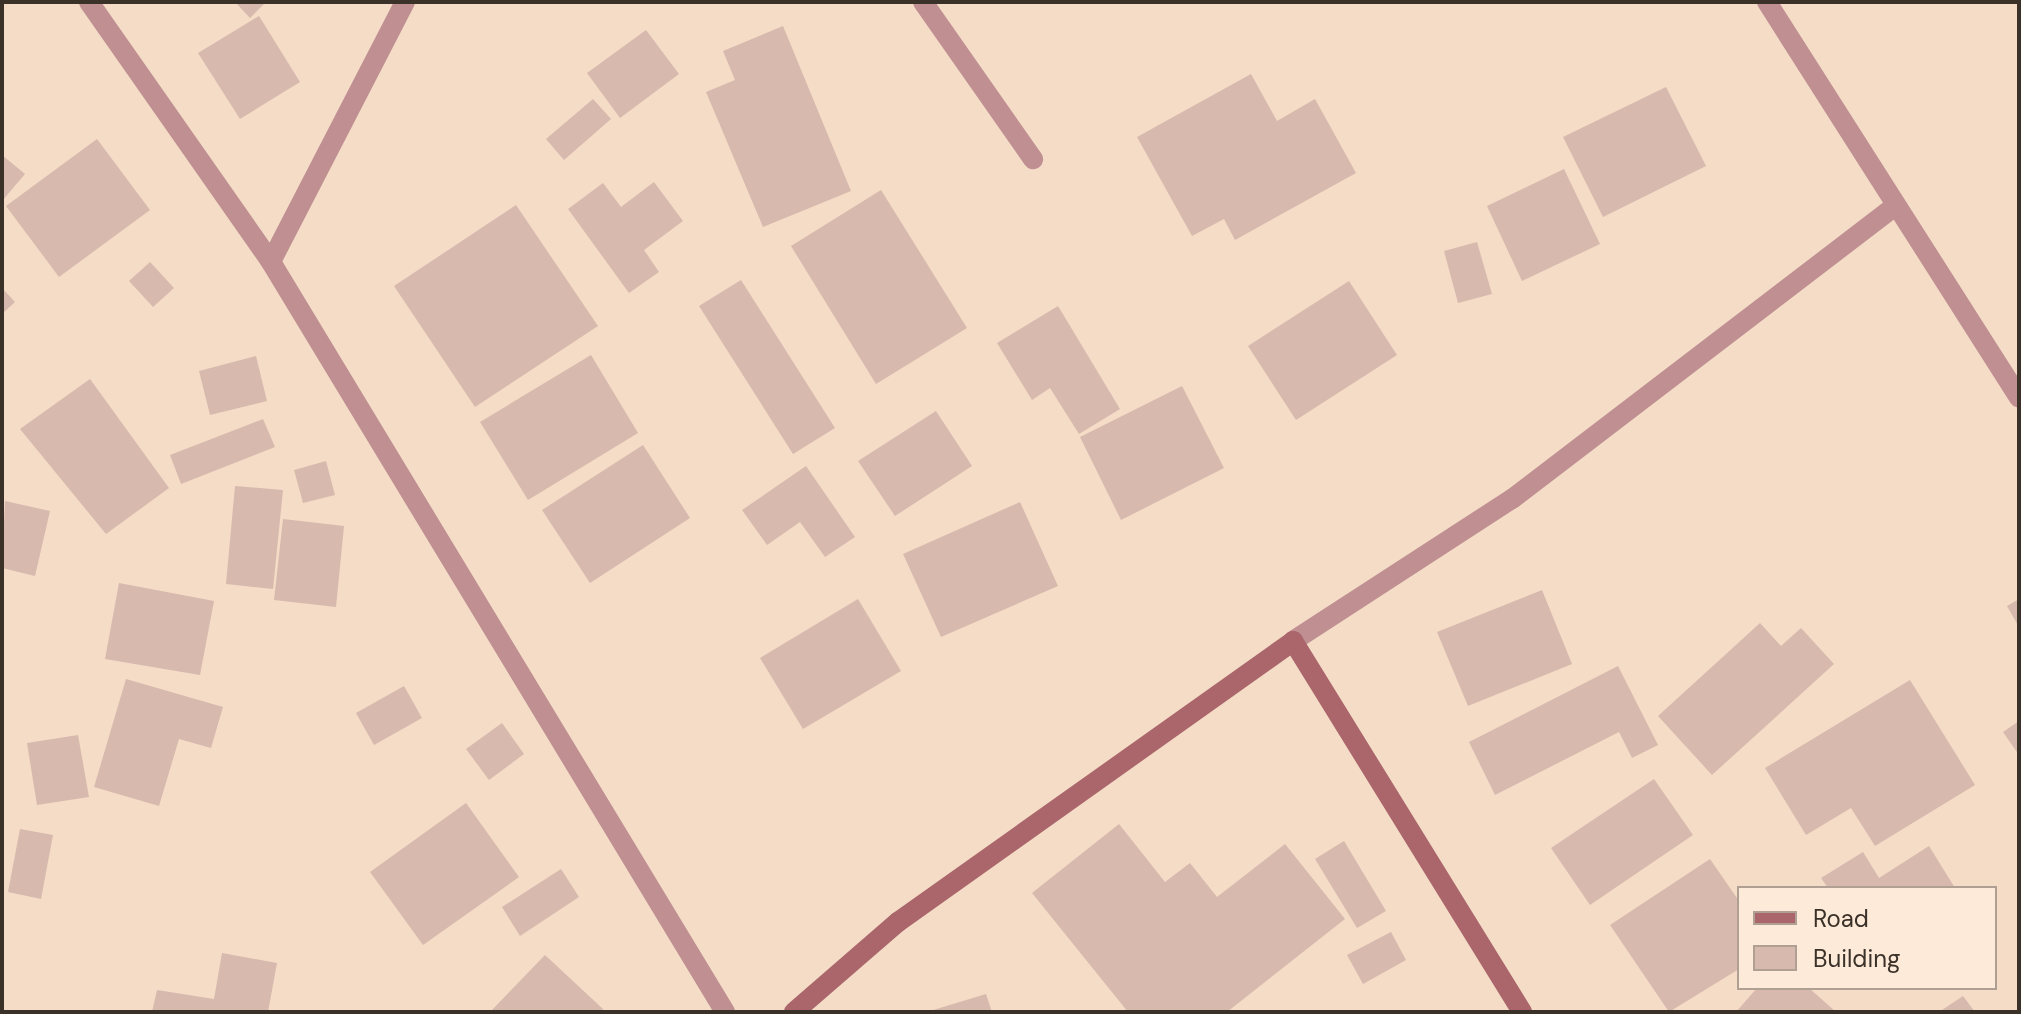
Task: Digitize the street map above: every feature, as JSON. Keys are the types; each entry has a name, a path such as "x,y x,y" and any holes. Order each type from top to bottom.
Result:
{"street":[{"path":"89,2 271,262 725,1012"},
{"path":"271,262 405,2"},
{"path":"923,2 1033,159"},
{"path":"1767,2 1892,208 2019,398"},
{"path":"794,1012 898,922 1293,641 1512,499 1892,208"},
{"path":"1293,641 1522,1012"}],"building":[{"path":"235,2 266,2 250,18"},
{"path":"259,16 300,82 240,119 198,53"},
{"path":"783,26 851,191 763,227 706,92 735,80 723,51"},
{"path":"646,30 679,74 620,118 587,73"},
{"path":"1251,74 1277,121 1315,99 1356,173 1235,240 1224,219 1192,236 1137,137"},
{"path":"1666,87 1706,166 1603,217 1563,137"},
{"path":"593,99 611,119 564,160 546,139"},
{"path":"97,139 150,210 59,277 6,206"},
{"path":"2,155 25,174 2,201"},
{"path":"1564,169 1600,244 1522,281 1487,206"},
{"path":"654,182 683,221 644,250 659,272 629,293 568,209 603,183 621,207"},
{"path":"881,190 967,328 876,384 791,246"},
{"path":"516,205 598,326 475,407 394,286"},
{"path":"1477,242 1492,294 1458,303 1444,251"},
{"path":"150,262 174,288 153,307 129,281"},
{"path":"741,280 835,428 793,454 699,306"},
{"path":"1349,281 1397,355 1296,420 1248,346"},
{"path":"2,288 15,302 2,314"},
{"path":"1058,306 1120,409 1079,434 1050,388 1032,400 997,343"},
{"path":"591,355 638,433 528,500 480,422"},
{"path":"256,356 267,401 210,415 199,371"},
{"path":"90,379 169,488 106,534 20,429"},
{"path":"1182,386 1224,468 1121,520 1080,437"},
{"path":"936,411 972,466 895,516 858,461"},
{"path":"263,419 275,447 181,484 170,455"},
{"path":"643,445 690,518 590,583 542,510"},
{"path":"326,461 335,495 303,503 294,470"},
{"path":"806,466 855,537 825,557 800,522 767,545 742,510"},
{"path":"235,486 283,490 273,589 226,584"},
{"path":"5,501 50,511 35,576 2,568"},
{"path":"1020,502 1058,586 941,637 903,554"},
{"path":"283,519 344,526 336,607 274,600"},
{"path":"119,583 214,601 200,675 105,659"},
{"path":"1542,590 1572,664 1468,706 1437,632"},
{"path":"858,599 901,671 803,729 760,658"},
{"path":"2019,599 2019,627 2007,606"},
{"path":"1760,623 1781,646 1801,628 1834,664 1712,775 1658,716"},
{"path":"1618,666 1658,745 1632,758 1619,732 1495,795 1469,742"},
{"path":"126,679 223,707 211,748 179,739 159,806 94,787"},
{"path":"1910,680 1975,785 1875,846 1851,808 1806,835 1765,768"},
{"path":"404,686 422,718 374,745 356,713"},
{"path":"2019,721 2019,755 2003,732"},
{"path":"502,723 524,754 489,780 466,749"},
{"path":"78,735 89,797 37,805 27,743"},
{"path":"1654,779 1693,835 1590,905 1551,848"},
{"path":"466,803 519,877 423,945 370,872"},
{"path":"1119,824 1165,882 1190,863 1217,897 1285,844 1345,919 1227,1012 1128,1012 1032,893"},
{"path":"20,829 53,835 41,899 8,892"},
{"path":"1344,841 1386,911 1357,928 1315,859"},
{"path":"1929,846 1954,886 1827,886 1821,878 1863,852 1879,878"},
{"path":"1710,859 1737,898 1737,970 1669,1012 1610,925"},
{"path":"561,869 579,897 520,936 502,907"},
{"path":"1391,932 1406,960 1363,984 1347,955"},
{"path":"222,953 277,963 268,1012 152,1012 157,990 214,999"},
{"path":"545,955 603,1009 600,1012 490,1012"},
{"path":"1755,990 1811,990 1836,1012 1736,1012"},
{"path":"986,994 992,1012 930,1012 930,1011"},
{"path":"1963,996 1975,1012 1939,1012"}]}
